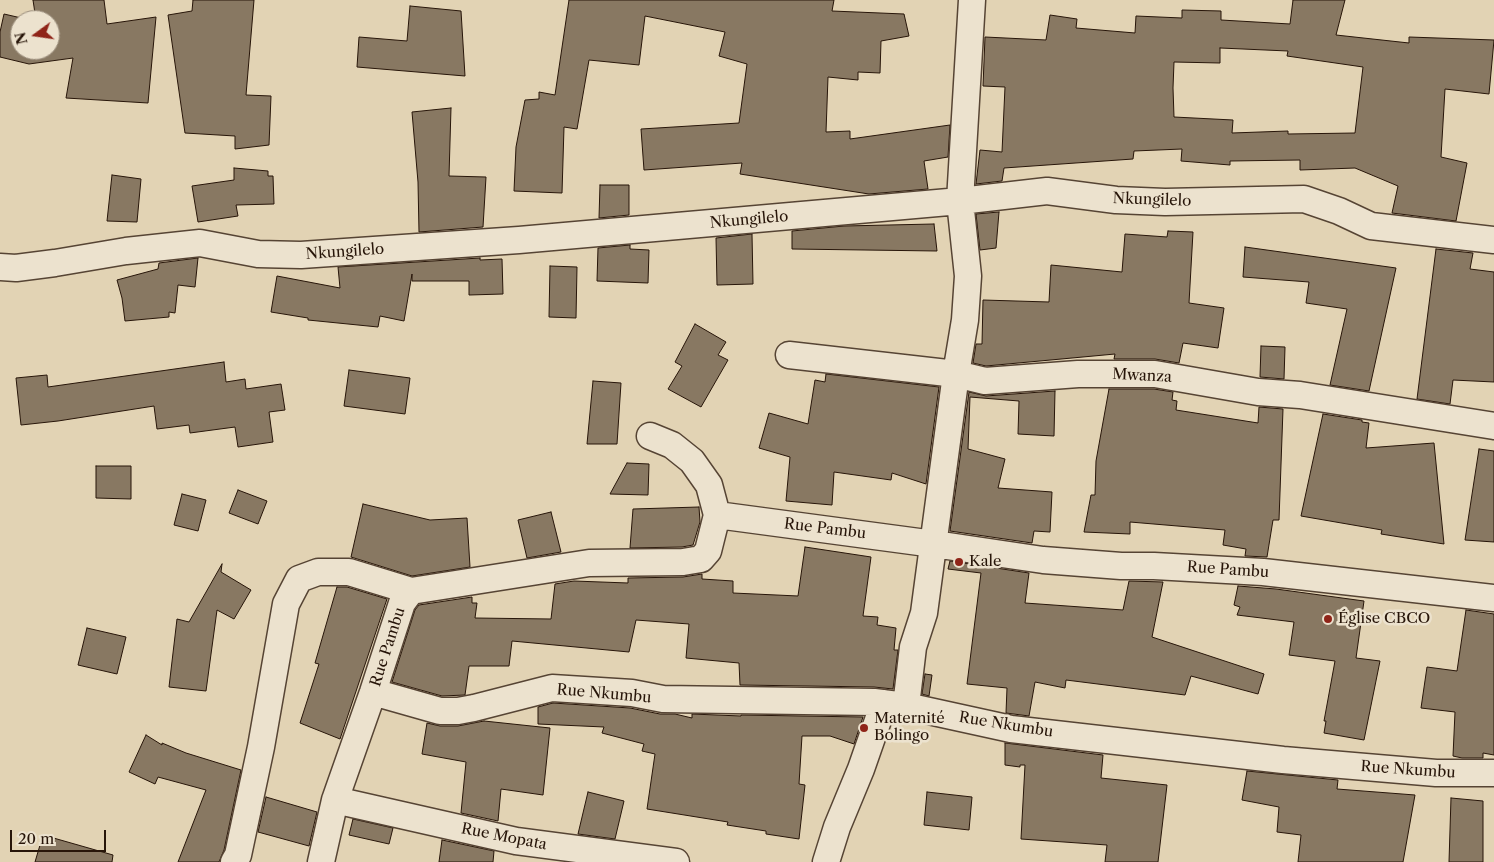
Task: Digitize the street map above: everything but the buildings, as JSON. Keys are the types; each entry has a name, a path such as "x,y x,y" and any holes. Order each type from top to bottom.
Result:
{"street":[{"path":"826,862 837,827 861,769 895,705 924,613 965,320 968,276 960,201 972,0"},
{"name":"Nkungilelo","path":"0,267 16,268 126,251 200,243 258,254 301,255 519,240 960,201 1047,191 1116,200 1165,202 1304,199 1339,210 1371,226 1494,240"},
{"name":"Mwanza","path":"789,355 956,374 986,381 1078,374 1155,374 1258,392 1300,395 1494,426"},
{"path":"650,436 672,445 692,460 709,485 717,515"},
{"name":"Rue Pambu","path":"321,862 335,800 374,692 402,603 411,591 589,563 682,562 701,559 708,551 717,515 1042,560 1121,566 1162,566 1263,572 1494,598"},
{"path":"234,862 238,855 262,747 286,604 299,579 318,572 349,572 411,591"},
{"name":"Rue Nkumbu","path":"374,692 440,711 474,708 552,688 632,693 663,699 895,705 1011,729 1283,760 1436,773 1494,774"},
{"name":"Rue Mopata","path":"335,800 516,842 676,862"}],"place":[{"name":"Kale","path":"959,562"},
{"name":"Église CBCO","path":"1328,619"},
{"name":"Maternité Bolingo","path":"864,728"}]}
